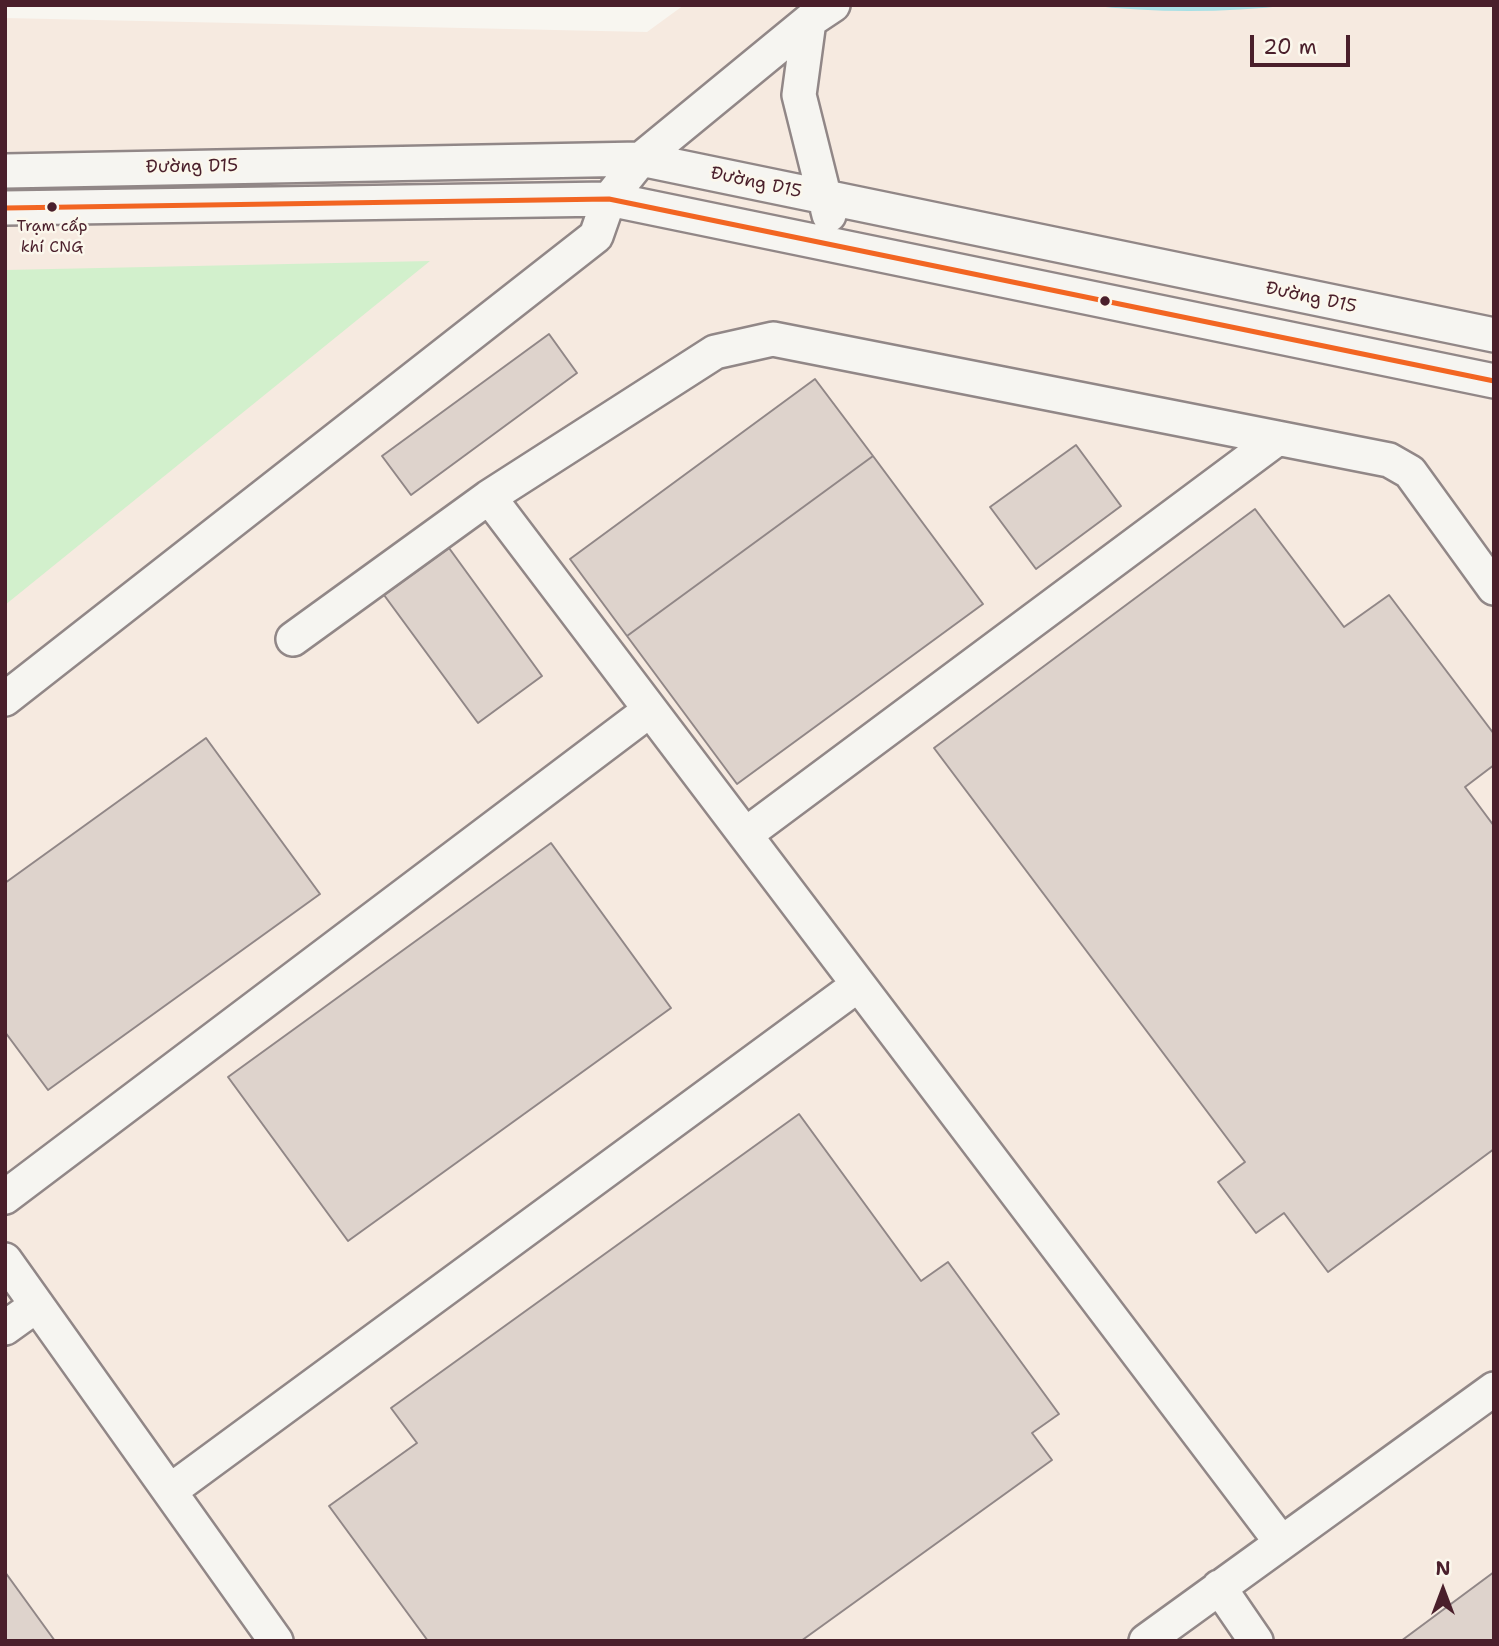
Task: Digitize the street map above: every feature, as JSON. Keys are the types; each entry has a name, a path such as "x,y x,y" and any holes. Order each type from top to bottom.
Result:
{"street":[{"path":"5,699 596,236 609,199 641,159 821,13"},
{"path":"821,13 799,95 837,245"},
{"name":"Đường D15","path":"5,171 641,159 1494,335"},
{"path":"5,208 609,199 1494,381"},
{"path":"293,639 489,497 715,352 774,339 1389,460 1410,472 1489,572"},
{"path":"745,835 1278,438"},
{"path":"489,497 1281,1542"},
{"path":"5,1197 650,710"},
{"path":"170,1491 859,985"},
{"path":"5,1260 276,1641"},
{"path":"5,1328 37,1305"},
{"path":"1146,1641 1494,1390"},
{"path":"1219,1587 1256,1641"}],"shaded area":[{"path":"684,5 1494,5 1494,1641 5,1641 5,18 647,32"}],"green space":[{"path":"430,261 5,605 5,270"}],"water":[{"path":"1087,5 1291,5 1189,11"}],"building":[{"path":"549,334 577,373 411,495 382,456"},
{"path":"815,379 873,456 627,636 570,559"},
{"path":"1076,445 1121,506 1036,569 990,507"},
{"path":"873,456 983,604 737,784 627,636"},
{"path":"1255,509 1344,627 1389,595 1494,734 1494,765 1465,787 1494,826 1494,1149 1328,1272 1284,1213 1256,1233 1218,1182 1245,1162 934,748"},
{"path":"449,548 542,676 478,723 384,595"},
{"path":"206,738 320,894 48,1090 5,1032 5,883"},
{"path":"551,843 671,1008 348,1241 228,1077"},
{"path":"799,1114 921,1281 948,1262 1059,1414 1032,1433 1052,1460 801,1641 428,1641 329,1506 417,1443 391,1408"},
{"path":"5,1572 55,1641 5,1641"},
{"path":"1494,1572 1494,1641 1401,1641"}],"transit line":[{"path":"5,208 609,199 1494,381"}],"place":[{"name":"Trạm cấp khí CNG","path":"52,207"}]}
